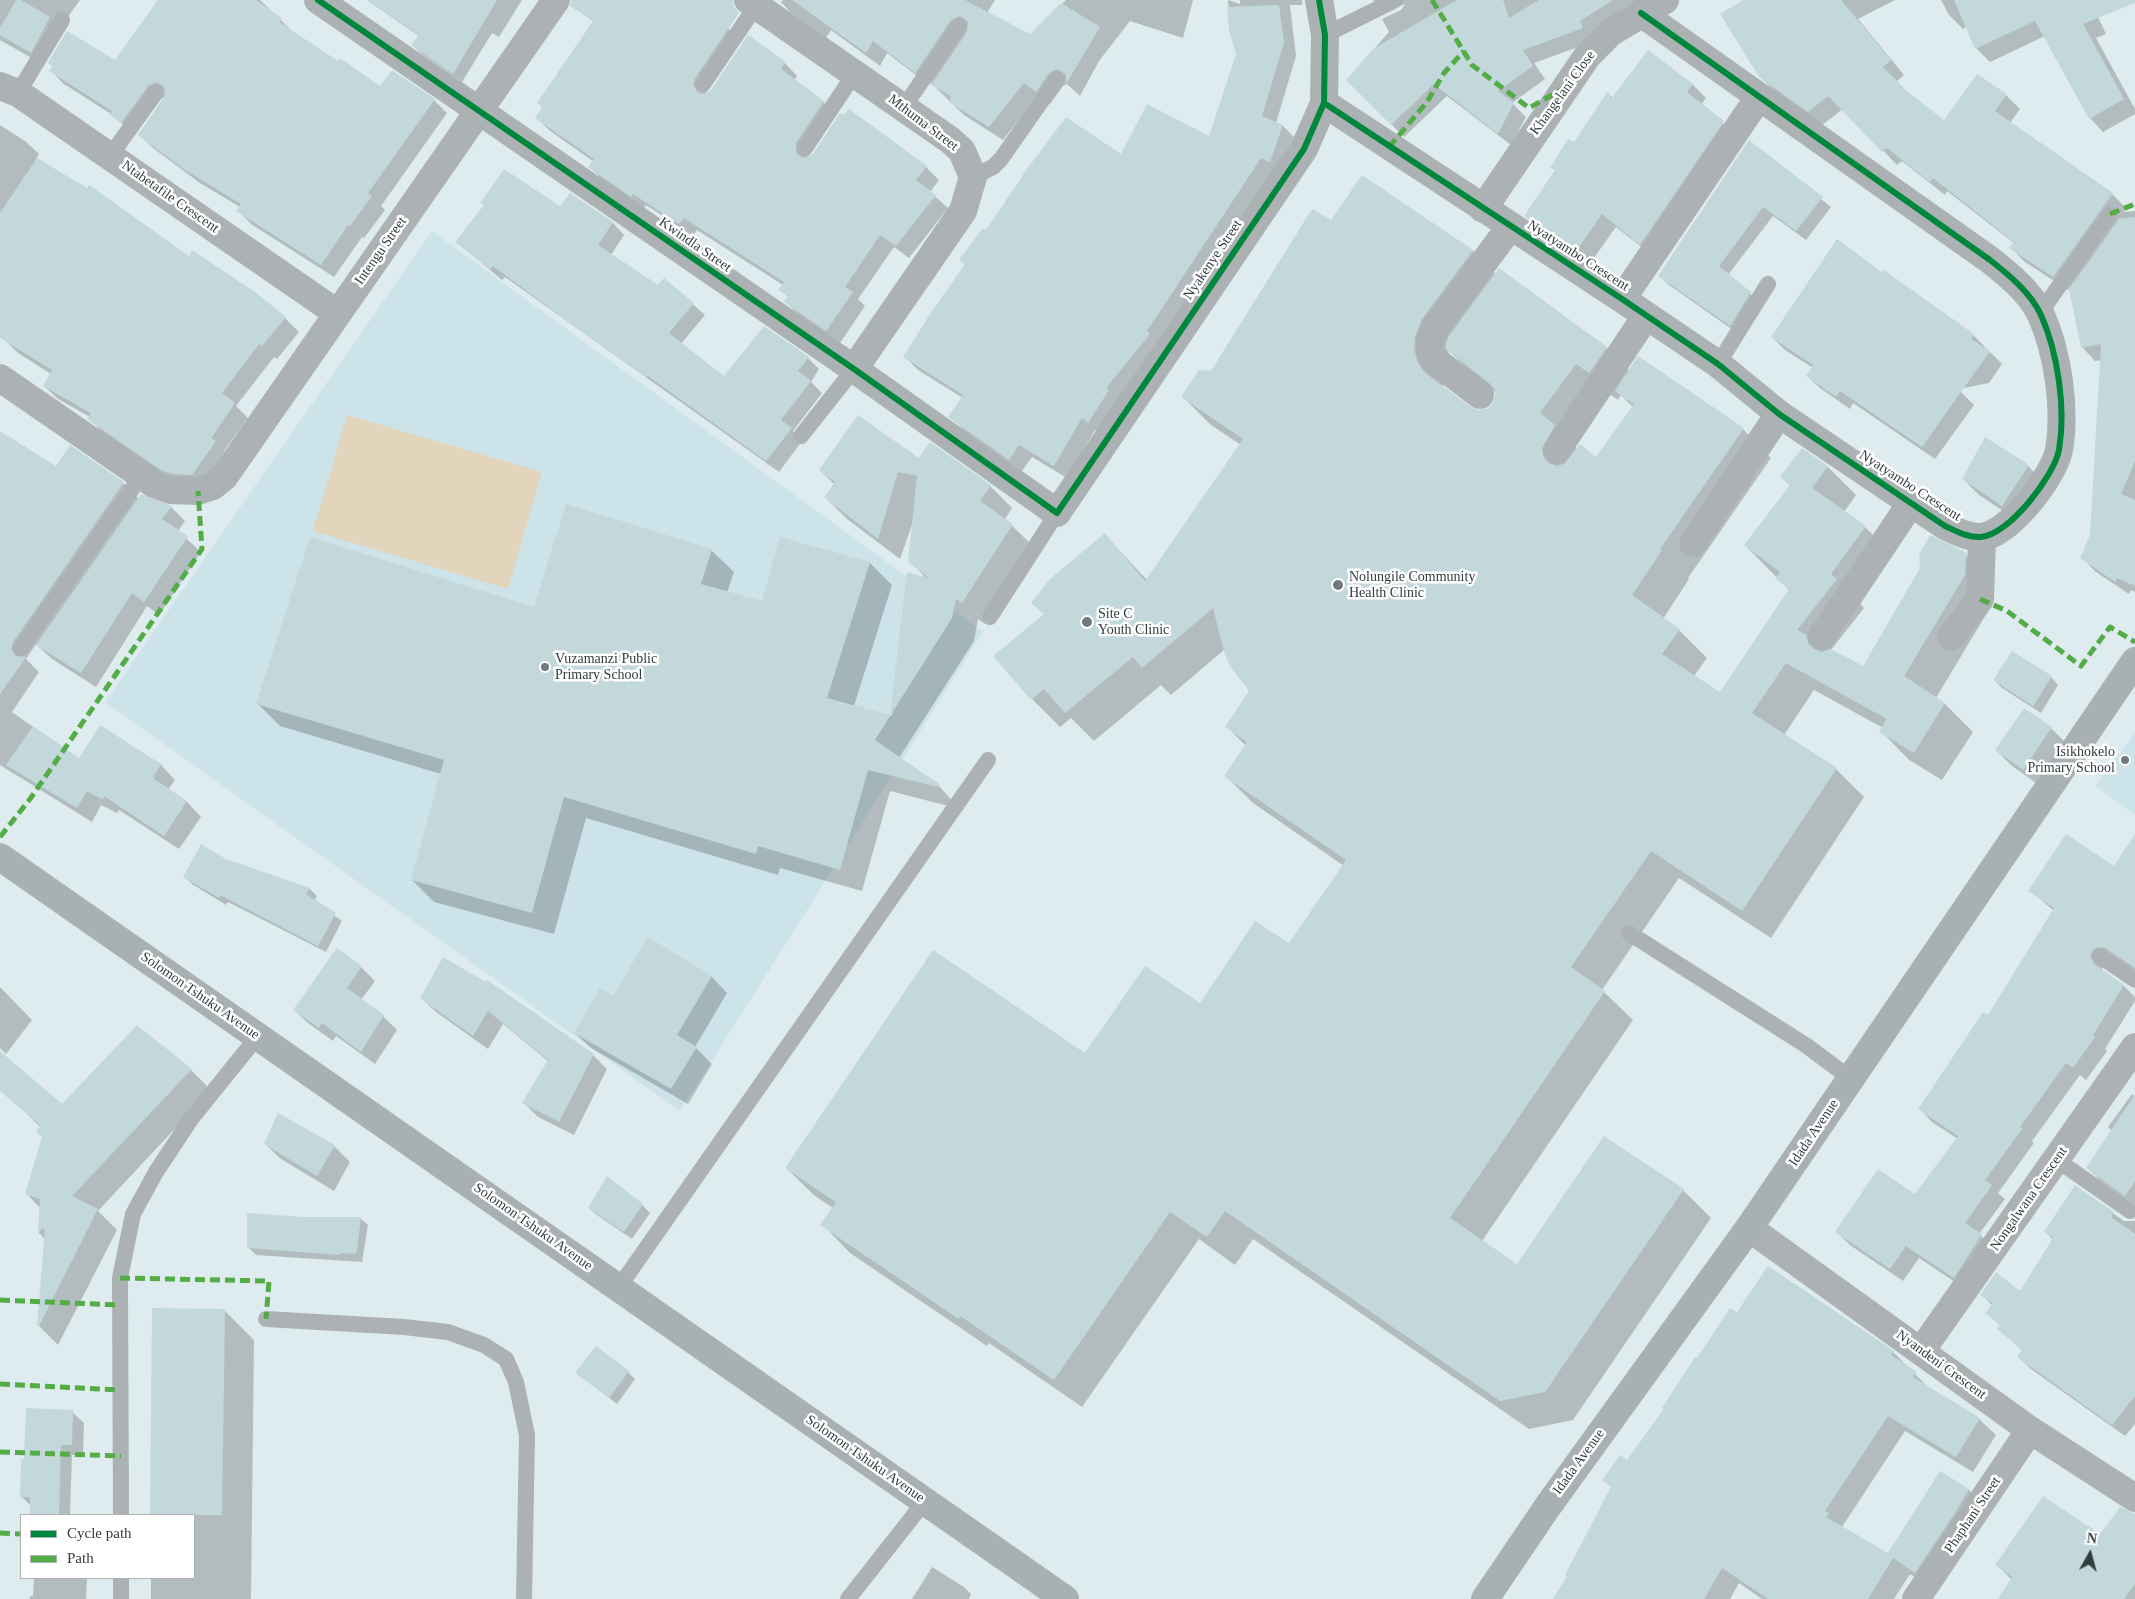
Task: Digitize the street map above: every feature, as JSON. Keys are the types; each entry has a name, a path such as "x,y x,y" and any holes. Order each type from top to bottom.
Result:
{"street":[{"name":"Kwindla Street","path":"318,0 854,369 1057,513"},
{"name":"Intengu Street","path":"141,476 170,490 198,490 213,486 224,478 556,0"},
{"name":"Nyakenye Street","path":"1057,513 1304,149 1324,103 1326,36 1319,0"},
{"name":"Khangelani Close","path":"1483,209 1588,55 1610,33 1640,13 1665,0"},
{"name":"Mthuma Street","path":"752,3 950,140 962,151 974,178"},
{"path":"1640,13 1990,260 2011,277 2040,313 2050,337 2057,367 2060,412 2059,450 2044,482 2022,510 1994,533 1982,538 1980,599 1951,637"},
{"name":"Ntabetafile Crescent","path":"9,90 110,156 337,313"},
{"path":"1622,299 1759,96"},
{"name":"Nyatyambo Crescent","path":"1324,103 1718,364 1779,414 1945,526 1962,534 1982,538"},
{"path":"854,369 963,211 974,178"},
{"path":"1480,395 1434,360 1429,352 1429,346 1435,328 1510,227"},
{"path":"1557,450 1646,316"},
{"path":"3,386 141,476"},
{"path":"1692,543 1779,414"},
{"path":"1822,636 1911,503"},
{"name":"Idada Avenue","path":"1484,1599 1548,1506 1749,1228 2135,660"},
{"name":"Solomon Tshuku Avenue","path":"0,857 1065,1599"},
{"name":"Nongalwana Crescent","path":"1921,1351 2056,1160 2132,1059"},
{"name":"Nyandeni Crescent","path":"1749,1228 2030,1430 2131,1487"},
{"name":"Phaphani Street","path":"1916,1599 2030,1430"}],"lane":[{"path":"1326,36 1395,0"},
{"path":"703,84 752,3"},
{"path":"9,90 62,20"},
{"path":"904,107 959,26"},
{"path":"806,148 855,73"},
{"path":"974,178 993,167 1001,159 1057,79"},
{"path":"110,156 156,92"},
{"path":"2040,313 2110,214"},
{"path":"1718,364 1768,284"},
{"path":"801,436 854,369"},
{"path":"22,648 141,476"},
{"path":"990,617 1057,513"},
{"path":"619,1287 988,760"},
{"path":"1629,933 1807,1046 1851,1079"},
{"path":"2100,956 2135,980"},
{"path":"121,1514 120,1278 133,1214 156,1172 192,1119 258,1036"},
{"path":"2056,1160 2130,1211"},
{"path":"266,1319 404,1327 448,1332 484,1345 506,1359 516,1382 527,1435 524,1599"},
{"path":"848,1599 925,1501"},
{"path":"121,1579 121,1599"}],"shaded area":[{"name":"Vuzamanzi Public Primary School","path":"432,231 983,632 680,1111 105,702"},
{"path":"347,415 542,472 508,589 313,531"},
{"name":"Isikhokelo Primary School","path":"2135,733 2135,815 2095,786"}],"building":[{"path":"16,0 21,0 50,17 31,53 0,35 0,28"},
{"path":"158,0 256,0 282,18 279,22 338,61 340,58 380,86 392,70 435,99 368,193 372,196 350,226 348,225 321,265 236,211 241,204 185,170 138,135 164,97 165,88 161,84 156,82 148,86 121,123 110,115 112,111 49,71 53,66 48,63 67,31 115,60"},
{"path":"367,0 497,0 453,74 411,45 419,35"},
{"path":"571,0 733,0 734,7 739,13 695,78 693,84 697,92 703,94 711,90 748,35 786,62 781,69 824,101 796,143 796,152 799,156 805,158 813,154 840,113 844,115 849,109 927,166 916,180 936,195 896,246 880,235 845,287 853,292 826,331 784,302 788,296 778,290 784,282 684,218 679,224 633,194 631,197 588,167 594,159 535,118 542,107 537,103 593,21 570,6"},
{"path":"792,0 965,0 1030,34 1061,3 1100,27 1066,84 1066,74 1057,69 1049,73 1036,92 1024,83 989,127 949,102 951,96 931,85 967,32 968,22 964,18 959,16 951,20 915,73 873,41 866,53"},
{"path":"1457,0 1503,0 1509,18 1539,0 1613,0 1580,21 1583,28 1523,50 1533,66 1498,91 1514,103 1498,134 1434,84 1391,125 1346,80 1373,49"},
{"path":"1743,0 1841,0 1891,60 1883,67 1908,92 1944,120 1977,74 2007,94 1995,111 2113,193 2053,277 2009,248 2014,242 1933,178 1930,182 1887,148 1882,152 1828,96 1808,112 1759,77 1720,14"},
{"path":"1954,0 2135,0 2135,3 2083,24 2124,99 2089,119 2035,21 1975,49"},
{"path":"1279,5 1284,43 1262,116 1283,125 1270,162 1261,158 1147,331 1150,334 1106,388 1109,390 1088,423 1082,418 1054,466 1019,445 1009,460 948,417 963,395 903,357 965,264 959,260 983,228 986,230 1027,169 1066,117 1121,154 1147,104 1209,136 1236,54 1229,30 1227,7"},
{"path":"1648,50 1693,84 1687,92 1724,121 1640,245 1602,214 1577,250 1524,216 1555,170 1550,168 1568,139 1574,142 1608,91 1611,99"},
{"path":"1749,140 1823,197 1796,231 1763,207 1719,266 1751,292 1730,326 1658,276"},
{"path":"37,158 87,188 89,185 189,256 192,250 255,292 286,317 262,346 259,344 222,393 235,403 211,438 216,441 192,475 173,474 161,470 87,419 91,413 43,386 52,370 0,338 0,213"},
{"path":"504,169 560,206 570,193 613,222 598,245 658,285 664,278 694,303 669,333 724,376 764,326 809,357 798,371 811,381 781,420 792,428 766,461 648,376 646,377 570,323 493,266 490,269 455,242 484,205 480,203"},
{"path":"1362,175 1473,250 1422,319 1415,336 1414,348 1417,361 1424,372 1471,407 1479,410 1486,409 1492,405 1495,389 1446,349 1446,344 1449,336 1499,268 1607,347 1589,373 1576,364 1540,413 1555,425 1542,449 1543,456 1548,463 1557,466 1564,464 1580,444 1596,457 1634,404 1615,391 1638,356 1744,428 1660,549 1662,550 1632,595 1680,629 1662,654 1720,692 1789,589 1775,578 1780,572 1744,545 1790,485 1780,477 1802,448 1828,466 1812,488 1866,526 1831,574 1837,579 1797,630 1806,635 1808,643 1814,649 1821,652 1831,649 1863,666 1920,568 1919,555 1930,535 1961,550 1966,553 1965,575 1904,676 1945,703 1914,753 1879,732 1887,719 1786,663 1752,713 1837,768 1742,911 1651,851 1571,967 1605,991 1450,1218 1517,1264 1604,1136 1684,1189 1545,1392 1500,1401 1225,1211 1207,1237 1170,1212 1054,1380 960,1316 959,1319 820,1225 836,1202 785,1168 933,950 1085,1053 1145,966 1200,1003 1255,921 1289,943 1346,860 1224,776 1247,742 1225,727 1249,691 1230,666 1224,652 1213,608 1142,668 1133,657 1065,713 1044,689 1031,700 993,656 1044,614 1031,603 1050,579 1105,533 1145,581 1243,439 1181,397 1199,370 1211,371 1312,209 1331,220"},
{"path":"2135,217 2135,461 2121,494 2135,500 2135,586 2117,578 2115,582 2080,558 2090,535 2101,344 2081,348 2069,289 2119,219"},
{"path":"1837,239 1974,334 1971,339 1990,351 1922,447 1840,391 1836,397 1806,376 1813,365 1771,337"},
{"path":"858,415 919,458 930,442 991,485 980,501 1013,524 962,603 956,599 952,618 875,740 939,784 938,787 868,770 840,870 758,846 756,854 564,797 532,913 411,880 444,760 256,704 310,537 534,607 566,504 712,549 701,584 762,601 780,537 870,562 827,698 890,715 907,572 929,578 908,562 917,476 898,472 878,539 824,497 835,482 819,470"},
{"path":"0,431 56,466 70,445 124,482 13,642 11,648 15,656 26,657 0,694"},
{"path":"1985,437 2029,465 2002,506 1962,479"},
{"path":"141,494 172,506 162,519 188,536 144,602 132,593 81,673 36,645"},
{"path":"2012,651 2052,676 2033,706 1993,680"},
{"path":"2024,708 2052,727 2023,770 1995,750"},
{"path":"100,725 161,764 153,778 187,801 164,836 104,796 103,800 87,791 77,808 6,765 33,726 79,758"},
{"path":"2066,834 2114,866 2135,834 2135,968 2105,948 2096,947 2092,951 2090,956 2094,964 2124,985 2093,1035 2095,1037 2073,1068 2066,1063 1985,1180 1992,1185 1965,1223 1982,1234 1954,1278 1906,1246 1890,1269 1835,1232 1878,1169 1915,1194 1958,1136 1918,1109 1983,1012 1988,1015 2054,908 2028,891"},
{"path":"201,844 226,859 310,888 306,894 336,913 318,946 220,895 219,898 183,877"},
{"path":"648,937 712,976 677,1035 697,1047 671,1089 574,1033 600,988 613,996"},
{"path":"337,948 362,966 347,988 384,1015 361,1052 322,1023 319,1028 293,1010"},
{"path":"443,957 486,982 487,980 594,1054 559,1122 522,1103 548,1060 488,1011 473,1036 420,998"},
{"path":"137,1025 192,1069 72,1196 98,1209 39,1326 37,1325 45,1229 38,1233 40,1199 25,1194 42,1137 36,1132 41,1126 0,1091 0,1051 62,1104"},
{"path":"2135,1094 2135,1181 2125,1196 2086,1168"},
{"path":"278,1113 335,1145 317,1176 264,1144"},
{"path":"607,1176 643,1204 624,1232 588,1208"},
{"path":"2075,1185 2114,1212 2111,1217 2135,1234 2135,1396 2112,1425 2017,1357 2022,1350 1997,1329 2000,1325 1985,1313 1993,1303 1980,1295 1996,1272 2020,1291 2053,1238 2044,1232"},
{"path":"247,1213 303,1217 361,1217 357,1250 355,1254 340,1253 340,1255 247,1248"},
{"path":"1768,1266 1894,1351 1891,1355 1917,1372 1913,1377 1980,1418 1956,1457 1888,1416 1825,1511 1829,1513 1826,1517 1888,1553 1940,1471 1969,1489 1957,1510 1915,1573 1893,1558 1868,1599 1768,1599 1722,1568 1704,1599 1553,1599 1567,1576 1565,1575 1611,1487 1602,1480 1620,1455 1627,1460 1664,1409 1662,1408 1695,1357 1697,1358 1730,1308 1737,1312"},
{"path":"152,1308 225,1309 222,1515 150,1514"},
{"path":"596,1346 629,1371 609,1398 575,1373"},
{"path":"26,1408 73,1410 72,1445 61,1445 59,1514 30,1514 30,1497 20,1497 21,1459 24,1459"},
{"path":"2043,1496 2100,1534 2120,1507 2135,1514 2135,1584 2124,1599 1998,1599 2012,1577 1995,1565"}],"marked path":[{"path":"1432,0 1472,65 1529,108 1566,87"},
{"path":"1389,147 1427,102 1444,73 1464,51"},
{"path":"2110,214 2135,204"},
{"path":"0,837 30,799 202,549 198,491"},
{"path":"1980,599 2007,611 2081,666 2110,627 2135,642"},
{"path":"120,1278 269,1281 266,1319"},
{"path":"0,1300 119,1305"},
{"path":"0,1384 119,1390"},
{"path":"0,1452 121,1456"},
{"path":"0,1533 20,1534"}],"cycle path":[{"path":"318,0 854,369 1057,513 1304,149 1324,103 1325,35 1319,0"},
{"path":"1324,103 1718,364 1779,414 1945,526 1962,534 1976,537 1992,534 2004,526 2017,515 2040,488 2049,474 2059,450 2062,417 2059,381 2052,346 2037,307 2012,278 1990,260 1641,13"}],"place":[{"name":"Nolungile Community Health Clinic","path":"1338,585"},
{"name":"Site C Youth Clinic","path":"1087,622"},
{"name":"Vuzamanzi Public Primary School","path":"545,667"},
{"name":"Isikhokelo Primary School","path":"2125,760"}]}
